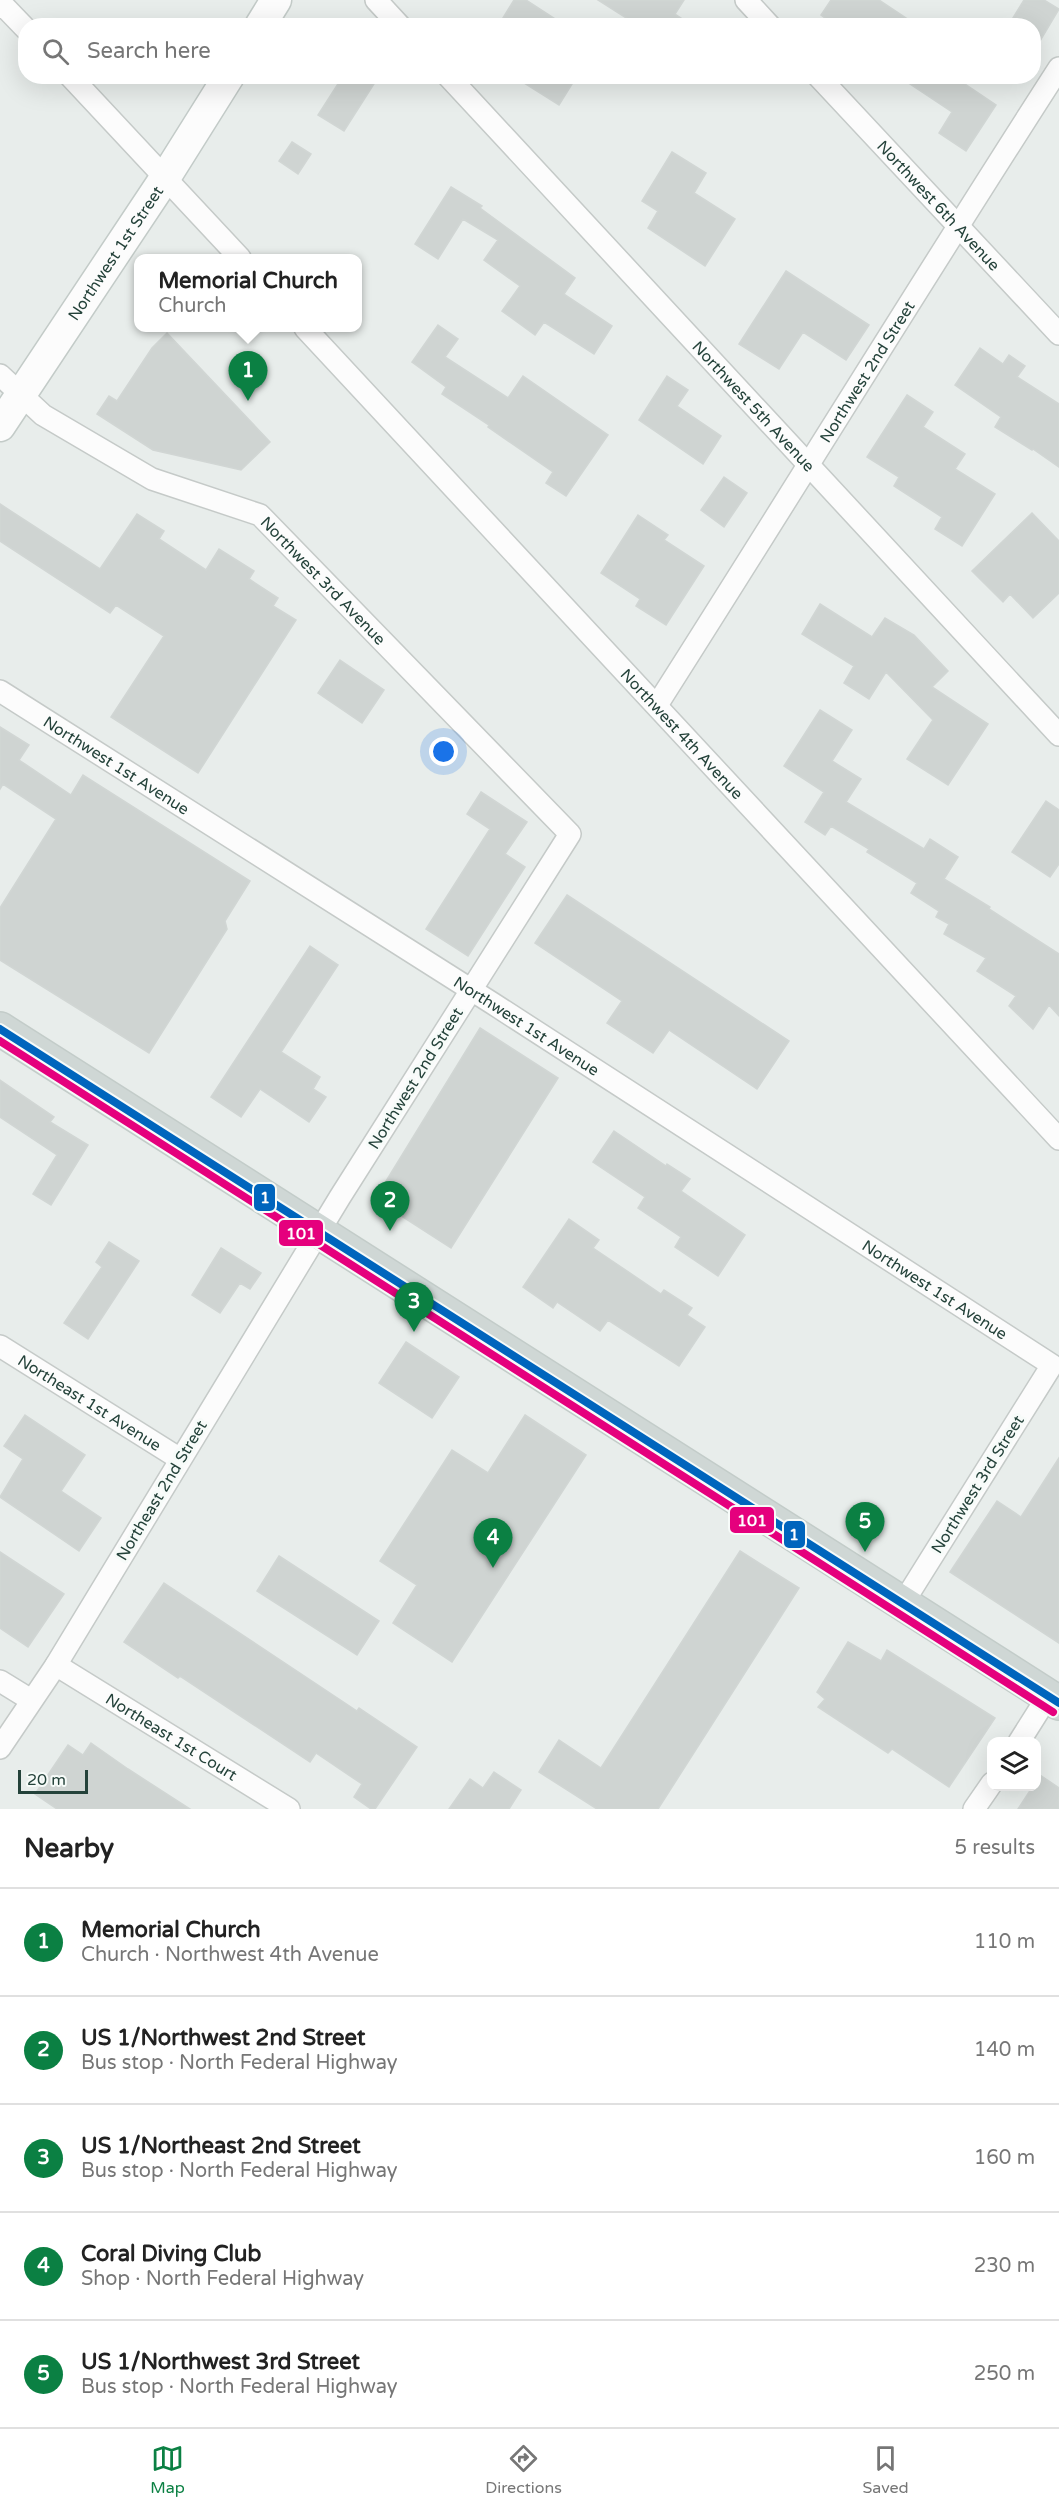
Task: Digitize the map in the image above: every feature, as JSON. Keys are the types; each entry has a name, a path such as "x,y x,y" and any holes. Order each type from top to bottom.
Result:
{"main road":[{"path":"0,1029 1054,1700"}],"street":[{"path":"265,18 276,0"},
{"path":"376,0 393,18"},
{"path":"746,0 763,18"},
{"path":"0,2 18,21"},
{"name":"Northwest 2nd Street","path":"657,705 810,466 958,225 1059,68"},
{"path":"77,84 236,254"},
{"name":"Northwest 1st Street","path":"0,426 10,385 165,178 224,84"},
{"name":"Northwest 5th Avenue","path":"455,84 1059,735"},
{"name":"Northwest 6th Avenue","path":"826,84 1059,334"},
{"name":"Northwest 4th Avenue","path":"309,332 1059,1139"},
{"name":"Northwest 3rd Avenue","path":"10,385 43,415 152,479 260,515 570,834"},
{"name":"Northwest 1st Avenue","path":"0,691 470,989 1052,1365"},
{"name":"Northwest 2nd Street","path":"319,1231 570,834"},
{"name":"Northeast 2nd Street","path":"0,1748 56,1665 319,1231"},
{"name":"Northeast 1st Avenue","path":"0,1346 180,1459"},
{"name":"Northwest 3rd Street","path":"903,1604 1052,1365"},
{"name":"Northeast 1st Court","path":"56,1665 289,1809"},
{"path":"0,1681 31,1700"},
{"path":"1023,1737 1054,1700"},
{"path":"974,1809 987,1790"}],"building":[{"path":"514,0 526,0 554,18 503,18"},
{"path":"598,0 684,0 675,14 681,18 626,18"},
{"path":"831,0 879,0 906,18 825,18 821,15"},
{"path":"1024,0 1044,0 1059,9 1041,39 1041,18 1013,18"},
{"path":"338,84 374,84 344,131 318,115"},
{"path":"526,84 572,84 559,105"},
{"path":"910,84 965,84 996,105 966,151 939,133 952,112"},
{"path":"292,142 311,154 298,174 279,161"},
{"path":"672,152 706,173 694,193 735,219 705,266 648,228 658,211 642,201"},
{"path":"451,187 482,206 480,208 575,278 564,294 612,326 594,354 544,322 535,335 502,311 520,286 484,260 498,240 463,219 438,259 415,244"},
{"path":"786,271 869,325 846,360 803,332 779,369 739,344"},
{"path":"438,325 458,339 445,357 508,398 523,376 608,435 566,496 546,483 553,472 442,394 446,387 412,362"},
{"path":"167,333 270,442 241,470 153,450 97,414 109,396 117,401 152,348"},
{"path":"980,348 1003,364 1009,355 1025,366 1017,377 1059,404 1059,467 995,427 1001,417 955,385"},
{"path":"667,376 688,390 677,406 721,436 703,464 639,420"},
{"path":"907,395 933,412 923,427 965,454 955,469 995,494 962,546 935,529 942,517 894,486 899,477 867,457"},
{"path":"724,477 747,493 724,527 701,510"},
{"path":"0,504 100,569 137,514 164,531 159,539 206,570 219,549 254,571 249,579 278,598 273,606 296,620 198,773 111,717 164,636 116,605 110,613 0,541"},
{"path":"1032,513 1059,541 1059,593 1033,618 1010,594 1003,602 972,571"},
{"path":"638,515 668,535 664,540 704,566 666,625 636,606 640,599 601,573"},
{"path":"820,604 872,637 885,618 914,635 948,671 932,687 988,724 948,785 907,759 933,720 886,672 869,699 844,683 854,666 802,634"},
{"path":"340,660 384,690 362,723 318,693"},
{"path":"820,710 852,730 832,761 861,779 846,802 924,849 930,839 958,857 944,879 1059,954 1059,1016 1049,1005 1033,1029 1009,1006 1016,996 977,971 986,958 944,934 949,924 936,917 939,911 911,893 917,883 867,852 869,849 831,826 825,835 805,822 824,792 784,766"},
{"path":"0,727 29,745 19,760 71,795 83,775 250,881 225,921 227,929 149,1053 0,960 0,908 56,819 3,784 0,789"},
{"path":"481,792 527,822 505,854 525,867 468,956 426,929 490,829 467,814"},
{"path":"1046,801 1059,810 1059,864 1050,877 1012,852"},
{"path":"567,895 789,1041 757,1089 669,1030 653,1053 607,1023 622,1001 535,943"},
{"path":"310,946 338,965 281,1052 320,1077 313,1089 326,1097 309,1122 260,1089 241,1117 211,1097"},
{"path":"480,1028 558,1078 451,1248 375,1199"},
{"path":"0,1080 54,1117 50,1122 88,1145 51,1205 33,1194 57,1155 0,1117"},
{"path":"614,1131 666,1166 667,1164 690,1179 681,1191 745,1235 718,1276 675,1247 681,1237 638,1208 645,1197 593,1162"},
{"path":"569,1219 599,1240 593,1248 661,1294 664,1290 692,1308 687,1315 705,1327 679,1366 608,1320 600,1331 557,1302 553,1308 523,1287"},
{"path":"109,1242 139,1261 88,1339 64,1323 102,1267 96,1262"},
{"path":"221,1248 261,1273 250,1289 240,1283 220,1313 192,1295"},
{"path":"406,1342 459,1377 432,1418 379,1383"},
{"path":"25,1415 85,1455 61,1491 101,1518 79,1551 0,1497 23,1459 4,1446"},
{"path":"525,1415 586,1455 452,1662 393,1623 417,1585 380,1561 452,1450 488,1473"},
{"path":"1059,1458 1059,1643 950,1572 997,1501 1021,1517"},
{"path":"740,1551 799,1588 658,1809 597,1809 539,1772 559,1740 601,1768"},
{"path":"0,1552 64,1594 28,1647 0,1628"},
{"path":"279,1556 379,1621 357,1655 257,1591"},
{"path":"164,1583 357,1711 359,1708 417,1747 375,1809 371,1809 354,1797 362,1784 316,1753 310,1762 124,1642"},
{"path":"848,1642 881,1661 887,1650 995,1718 949,1787 892,1749 888,1753 818,1707 825,1699 817,1692"},
{"path":"91,1743 190,1809 57,1809 35,1794 68,1745 83,1755"},
{"path":"494,1772 521,1790 509,1809 449,1809 470,1779 483,1788"},
{"path":"1041,1776 1059,1788 1059,1809 1018,1809 1030,1791 1041,1791"}],"transit line":[{"name":"1","path":"0,1029 1059,1703"},
{"name":"101","path":"0,1041 1053,1712"}],"place":[{"name":"Memorial Church","path":"248,401"},
{"name":"US 1/Northwest 2nd Street","path":"390,1231"},
{"name":"US 1/Northeast 2nd Street","path":"414,1332"},
{"name":"US 1/Northwest 3rd Street","path":"865,1552"},
{"name":"Coral Diving Club","path":"493,1568"}]}
